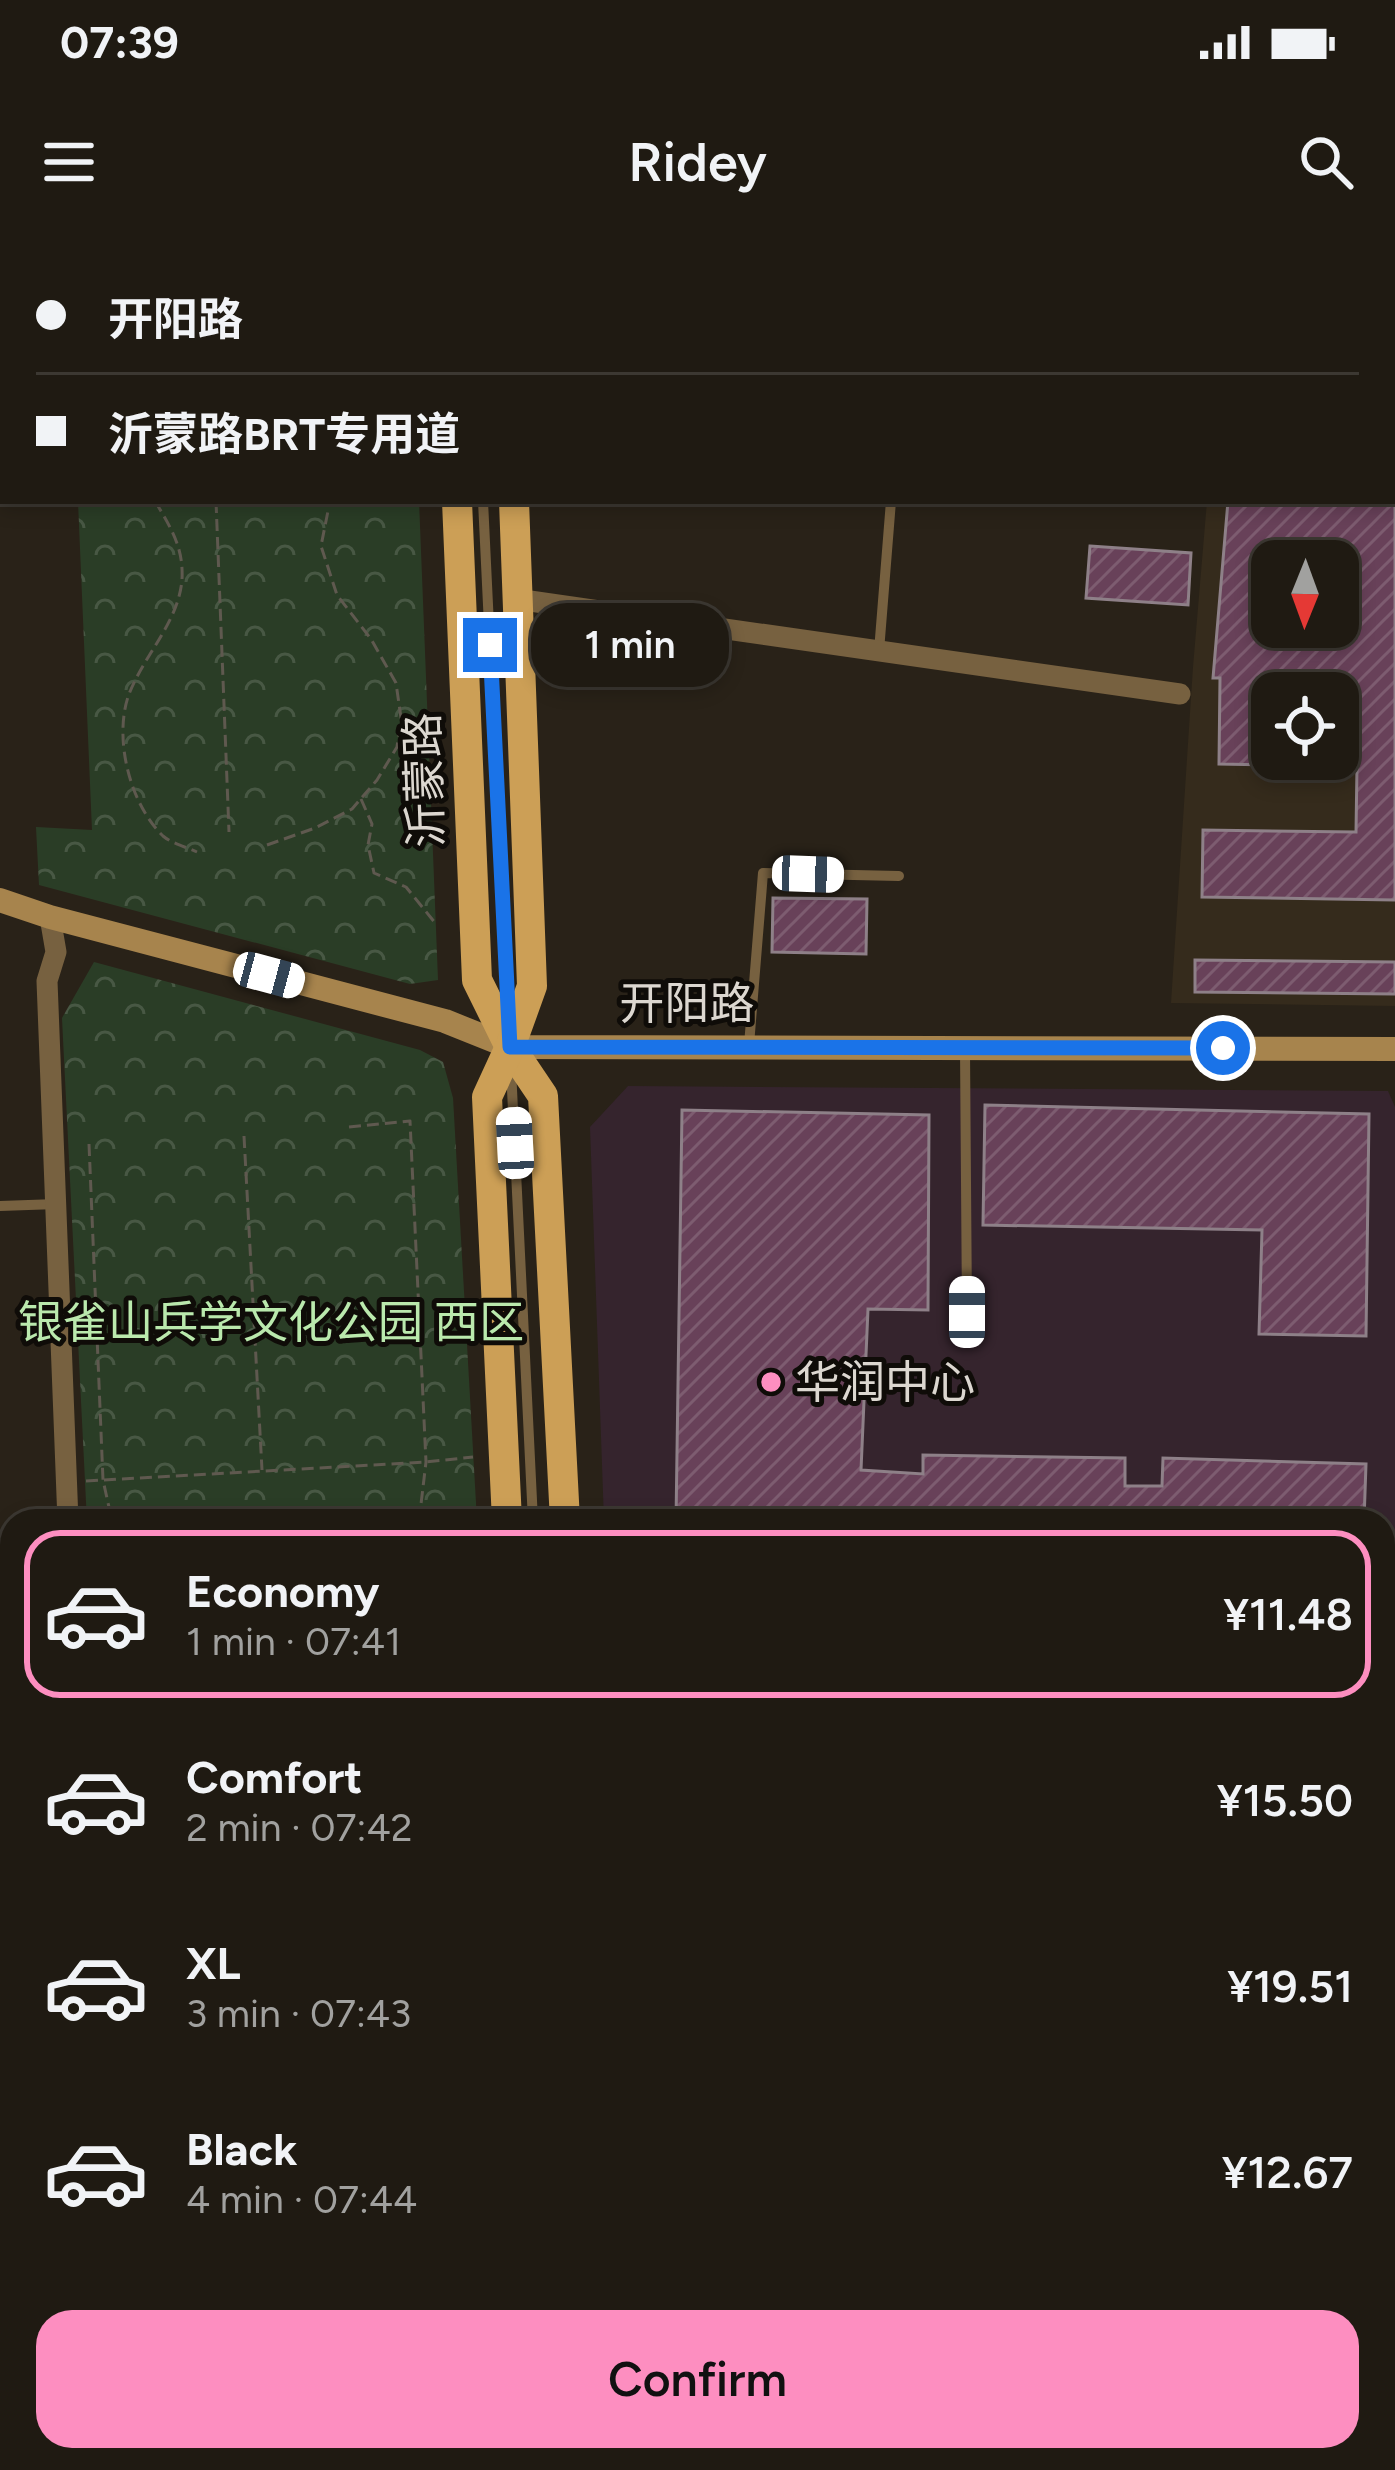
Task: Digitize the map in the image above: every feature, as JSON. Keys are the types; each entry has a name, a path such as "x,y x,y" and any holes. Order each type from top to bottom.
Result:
{"main road":[{"name":"沂蒙路","path":"458,504 477,980 510,1047 543,1096 564,1509"},
{"path":"506,1509 487,1097 532,986 514,504"}],"street":[{"path":"516,599 1180,694"},
{"name":"开阳路","path":"0,900 445,1022 510,1047 1395,1049"},
{"path":"50,917 56,952 47,981 67,1509"}],"lane":[{"path":"483,504 532,1509"},
{"path":"879,652 891,504"},
{"path":"749,1046 763,873 899,876"},
{"path":"964,1047 967,1312"},
{"path":"0,1206 57,1204"}],"path":[{"path":"157,504 175,534 183,572 176,607 128,698 123,740 128,778 142,806 164,837 196,852"},
{"path":"216,504 229,832"},
{"path":"267,845 352,809 397,747 396,683 371,638 337,595 321,546 329,504"},
{"path":"361,799 372,824 368,845 374,873 406,887 436,924"},
{"path":"349,1127 410,1120 427,1462 421,1509"},
{"path":"244,1136 262,1472"},
{"path":"89,1144 103,1480 109,1509"},
{"path":"66,1482 473,1457"}],"shaded area":[{"path":"1207,504 1395,504 1395,1006 1171,1003"},
{"path":"628,1086 1388,1091 1395,1107 1395,1509 604,1509 590,1127"}],"green space":[{"path":"78,504 419,504 438,980 410,984 39,885 36,827 92,830"},
{"name":"银雀山兵学文化公园 西区","path":"94,962 420,1050 443,1062 453,1098 476,1509 86,1509 62,1018"}],"building":[{"path":"1228,504 1395,504 1395,900 1202,897 1203,830 1356,832 1359,672 1251,672 1251,765 1219,764 1220,678 1213,678"},
{"path":"1090,546 1191,553 1188,605 1086,598"},
{"path":"773,898 867,899 866,954 772,952"},
{"path":"1195,960 1395,962 1395,994 1195,992"},
{"path":"985,1105 1369,1114 1366,1336 1259,1334 1262,1230 983,1225"},
{"name":"华润中心","path":"682,1110 929,1115 928,1310 868,1309 861,1470 923,1474 923,1455 1125,1458 1125,1486 1162,1486 1163,1458 1366,1464 1364,1509 676,1509"}],"place":[{"name":"华润中心","path":"771,1382"}],"route":[{"path":"490,645 510,1047 1223,1048"}]}
